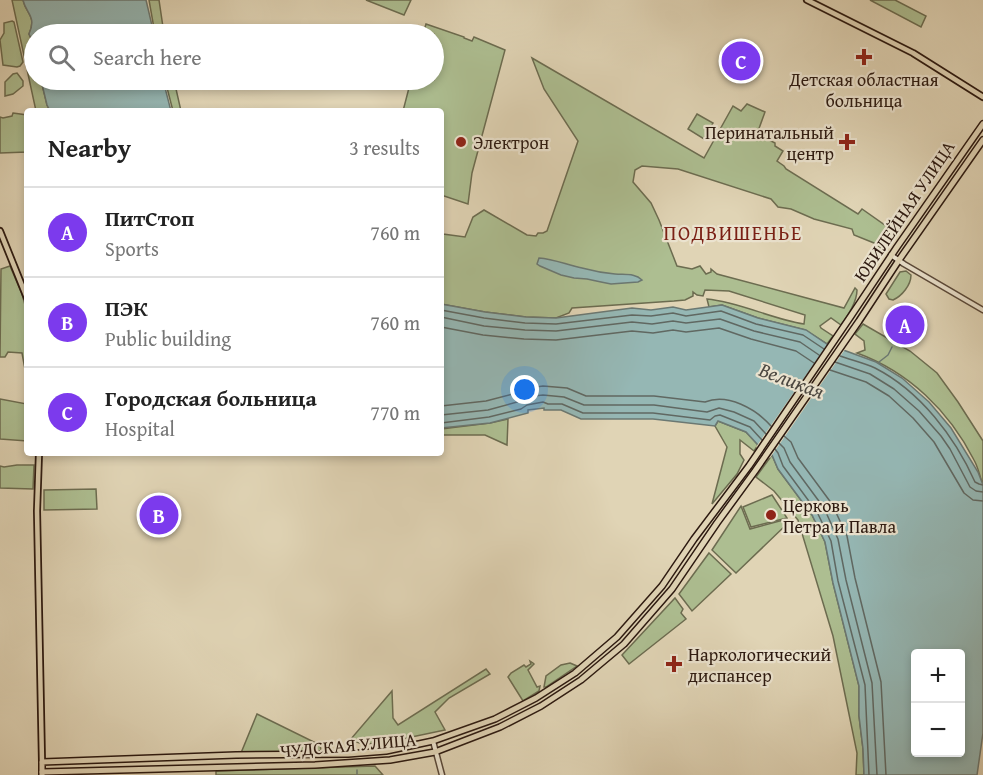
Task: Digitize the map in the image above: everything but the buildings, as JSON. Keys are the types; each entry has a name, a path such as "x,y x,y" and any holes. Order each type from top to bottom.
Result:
{"highway":[{"name":"ЮБИЛЕЙНАЯ УЛИЦА","path":"749,466 891,255 983,124"},
{"name":"ЮБИЛЕЙНАЯ УЛИЦА","path":"755,471 983,140"},
{"name":"ЧУДСКАЯ УЛИЦА","path":"42,762 386,751 433,741 495,718 536,698 575,673 617,637 662,586 749,466"},
{"name":"ЧУДСКАЯ УЛИЦА","path":"42,773 238,768 382,761 435,752 500,728 541,706 581,680 624,644 672,589 755,471"},
{"path":"643,609 644,613 650,616"},
{"path":"627,626 631,626 634,632"},
{"path":"236,755 241,758 238,768"},
{"path":"253,755 249,761 253,767"},
{"path":"42,762 42,773"}],"main road":[{"path":"807,0 913,52 983,97"},
{"path":"0,231 24,291"},
{"path":"39,456 42,762"}],"street":[{"path":"891,255 983,310"},
{"path":"433,741 442,775"}],"green space":[{"path":"12,0 23,0 32,23 24,24 24,56"},
{"path":"149,0 159,0 163,24 153,24"},
{"path":"366,0 411,0 404,15"},
{"path":"870,0 895,0 926,16 921,27"},
{"path":"12,21 23,62 17,67 3,65 0,40 4,33 4,23"},
{"name":"Электрон","path":"444,30 472,41 474,37 505,50 472,173 468,204 444,196 444,108 404,108 408,90 444,90"},
{"path":"532,58 704,158 733,106 741,111 747,104 765,112 757,134 775,143 775,146 783,151 777,161 858,214 862,209 896,233 884,250 854,235 852,229 778,207 771,199 678,169 642,166 635,170 633,182 651,203 677,266 692,269 700,266 706,274 711,272 711,269 717,274 844,308 855,288 857,295 854,304 841,325 831,318 820,326 833,336 827,344 805,330 758,318 722,305 709,307 707,299 731,303 804,324 805,315 729,291 705,290 703,296 693,292 693,296 685,300 572,308 569,313 556,318 526,317 444,305 444,234 465,237 473,217 484,210 527,235 536,236 538,233 547,231 578,141 544,89"},
{"path":"17,73 23,81 23,86 13,94 5,96 5,82"},
{"path":"31,90 43,90 48,108 35,108"},
{"path":"168,90 176,90 180,108 172,108"},
{"path":"13,113 24,115 24,152 0,153 0,117 12,116"},
{"path":"697,114 713,123 704,139 688,129"},
{"path":"10,266 24,301 24,364 22,353 8,352 5,357 0,357 1,269"},
{"path":"906,271 911,275 908,286 896,298 889,299 886,294 900,272"},
{"path":"863,324 910,351 937,373 983,441 983,485 976,463 964,442 926,395 894,371 857,353 865,350 864,341 855,334"},
{"path":"0,399 24,403 24,441 0,439"},
{"path":"508,419 507,445 485,435 444,435 444,429"},
{"path":"718,421 746,432 758,445 754,451 740,440 740,454 744,460 737,474 712,504 727,447 715,426"},
{"path":"772,455 778,469 812,515 825,542 859,686 864,775 856,775 857,753 833,636 798,520 774,491 756,477"},
{"path":"34,465 33,489 0,488 0,466"},
{"path":"96,489 97,509 44,510 44,490"},
{"path":"772,495 787,518 751,527 743,507"},
{"path":"741,506 750,529 787,519 787,524 736,573 712,550"},
{"path":"709,553 731,574 692,611 679,594"},
{"path":"675,598 683,609 681,613 686,619 629,664 622,655"},
{"path":"530,661 534,664 528,670 537,687 540,686 539,691 523,701 508,677 524,665 526,667 531,664"},
{"path":"570,663 577,666 544,687 546,676 561,665"},
{"path":"486,669 490,674 449,698 435,712 445,730 383,743 363,744 350,740 392,691 393,718 398,725"},
{"path":"257,714 320,745 321,751 241,753"},
{"path":"375,766 383,775 216,775 216,771"}],"water":[{"path":"23,0 146,0 152,24 32,24"},
{"path":"43,90 166,90 170,108 48,108"},
{"path":"539,258 598,272 633,275 642,280 611,284 574,278 540,266 537,264"},
{"name":"Великая","path":"444,305 526,317 556,318 632,308 651,310 673,307 686,310 722,305 758,318 806,330 827,344 876,362 902,378 929,402 951,428 978,472 983,485 983,733 977,775 864,775 859,686 825,542 812,515 778,469 772,455 746,432 718,421 715,426 653,419 581,419 561,410 544,410 544,408 528,410 528,413 490,423 444,428"}],"pier":[{"path":"829,342 846,348 770,458 756,447"}],"waterway":[{"path":"880,364 879,362 888,355 892,347"},
{"path":"357,770 357,775"}],"place":[{"name":"Детская областная больница","path":"864,57"},
{"name":"Городская больница","path":"741,61"},
{"name":"Электрон","path":"461,142"},
{"name":"Перинатальный центр","path":"847,142"},
{"name":"ПитСтоп","path":"905,325"},
{"name":"ПЭК","path":"159,515"},
{"name":"Церковь Петра и Павла","path":"771,515"},
{"name":"Наркологический диспансер","path":"674,664"}],"district":[{"name":"ПОДВИШЕНЬЕ","path":"733,232"}]}
